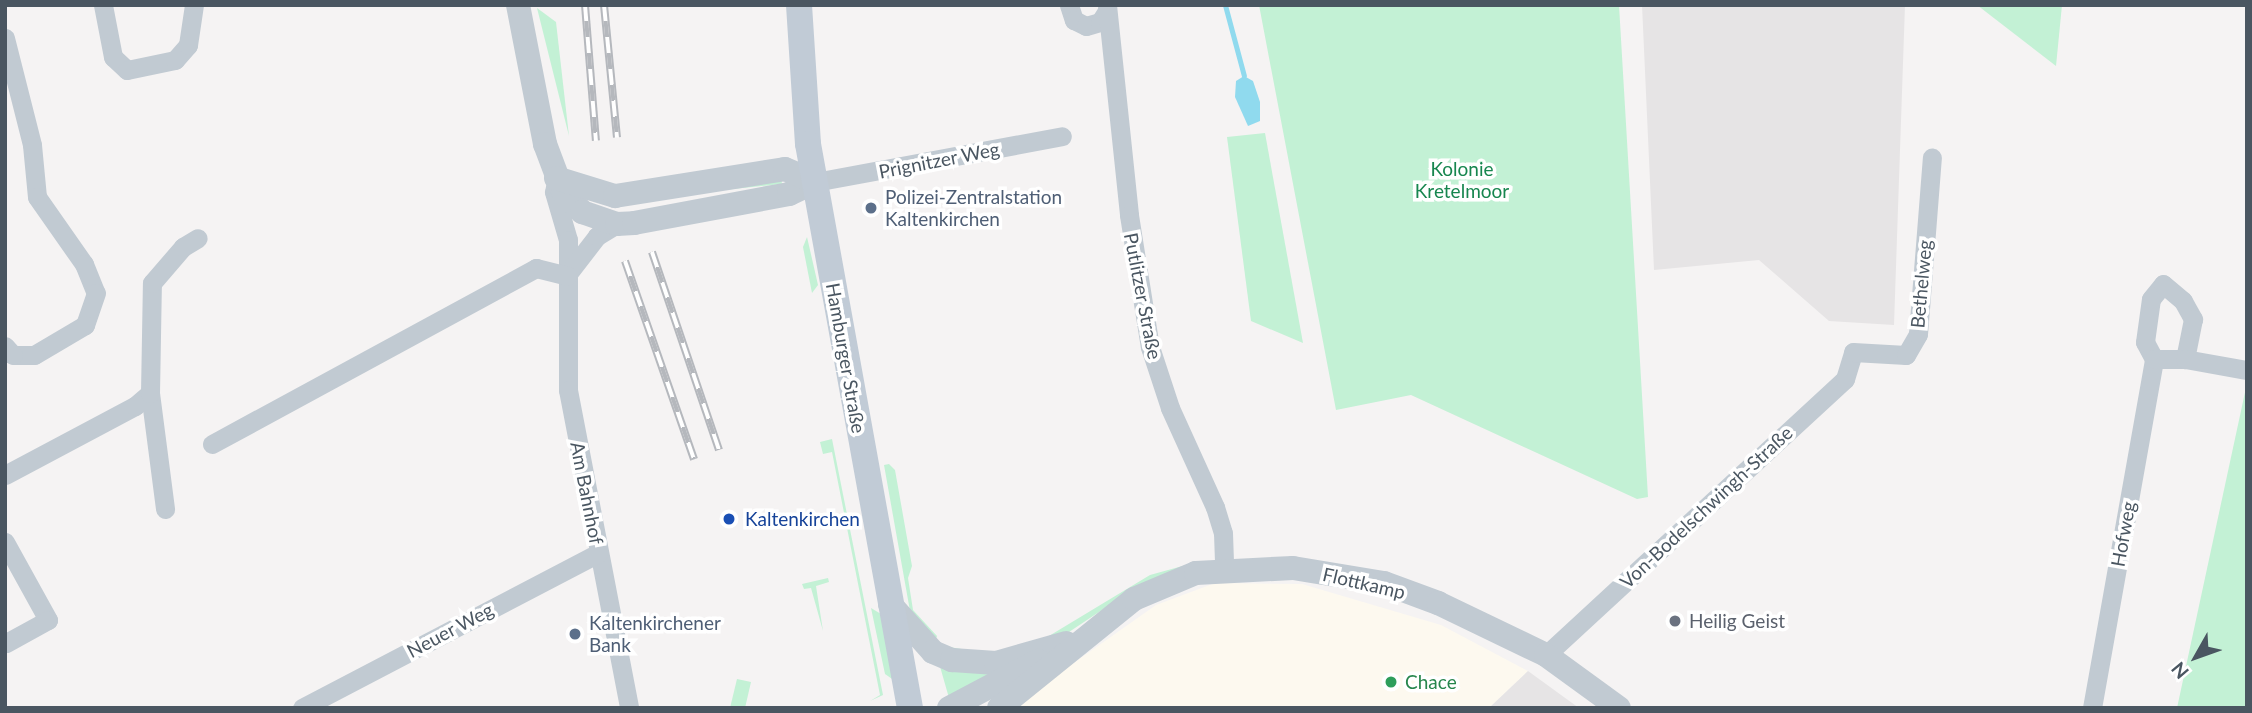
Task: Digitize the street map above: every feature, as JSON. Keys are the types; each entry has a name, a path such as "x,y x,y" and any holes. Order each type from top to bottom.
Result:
{"main road":[{"name":"Hamburger Straße","path":"799,5 815,181 910,708"}],"street":[{"path":"103,5 113,57 127,70 176,60 188,45 194,5"},
{"path":"518,5 545,144 584,215 617,224"},
{"name":"Putlitzer Straße","path":"1069,5 1074,20 1086,26 1100,22 1107,8"},
{"name":"Putlitzer Straße","path":"1107,8 1129,215 1150,347 1170,408 1215,507 1223,533 1224,569"},
{"path":"5,38 32,145 37,197 84,264 96,301 85,325 34,355 13,355 5,346"},
{"name":"Prignitzer Weg","path":"815,181 1062,136"},
{"name":"Bethelweg","path":"1853,352 1906,355 1918,334 1932,158"},
{"path":"212,443 537,268 567,276 584,215 615,196 785,169 815,181"},
{"path":"564,180 615,196"},
{"path":"564,180 554,192 575,246"},
{"path":"575,246 617,224 789,194 815,181"},
{"path":"165,509 149,393 152,284 183,247 198,238"},
{"name":"Am Bahnhof","path":"567,276 568,390 629,708"},
{"name":"Hofweg","path":"2092,708 2154,359 2145,341 2151,299 2163,284 2183,301 2193,319 2185,359"},
{"name":"Von-Bodelschwingh-Straße","path":"1546,655 1844,379 1853,352"},
{"path":"2154,359 2185,359 2247,370"},
{"path":"5,475 135,406 149,393"},
{"path":"5,542 48,620 6,643"},
{"name":"Neuer Weg","path":"302,708 598,553"},
{"name":"Flottkamp","path":"949,708 996,687 1158,588 1196,573 1224,569 1293,568 1384,583 1480,622 1546,655 1619,708"},
{"path":"890,604 933,652 952,660 996,663 1066,643"},
{"name":"Flottkamp","path":"999,708 1093,629"}],"shaded area":[{"path":"1642,5 1905,5 1894,325 1829,321 1759,260 1654,270"},
{"path":"1215,583 1302,584 1441,625 1528,671 1489,708 1010,708 1156,605"},
{"path":"1528,671 1579,708 1489,708"}],"green space":[{"name":"Kolonie Kretelmoor","path":"1259,5 1619,5 1648,497 1637,499 1411,395 1336,410"},
{"path":"1977,5 2062,5 2056,66"},
{"path":"537,8 556,22 569,136"},
{"path":"1265,133 1303,343 1251,321 1227,137"},
{"path":"781,175 782,184 619,201 618,192"},
{"path":"807,237 818,285 812,293 803,247"},
{"path":"2247,383 2247,708 2177,708"},
{"path":"832,439 883,695 870,701 880,695 832,452 823,454 820,442"},
{"path":"889,464 895,470 912,566 908,578 913,610 937,636 935,642 910,611 884,465"},
{"path":"1197,562 1138,586 1066,634 1031,649 978,657 949,647 987,653 1039,642 1150,575"},
{"path":"828,578 829,582 816,586 823,631 811,588 804,589 802,584"},
{"path":"871,608 881,614 895,681 885,674"},
{"path":"939,663 1002,667 949,698"},
{"path":"737,679 751,682 745,708 730,708"}],"water":[{"path":"1244,76 1253,81 1260,102 1260,121 1248,126 1235,97 1236,81"}],"waterway":[{"path":"1225,5 1244,76"}],"railway":[{"path":"585,5 596,141"},
{"path":"604,5 617,137"},
{"path":"652,252 719,450"},
{"path":"625,261 694,459"}],"place":[{"name":"Polizei-Zentralstation Kaltenkirchen","path":"871,208"},
{"name":"Kaltenkirchen","path":"729,519"},
{"name":"Heilig Geist","path":"1675,621"},
{"name":"Kaltenkirchener Bank","path":"575,634"},
{"name":"Chace","path":"1391,682"}]}
